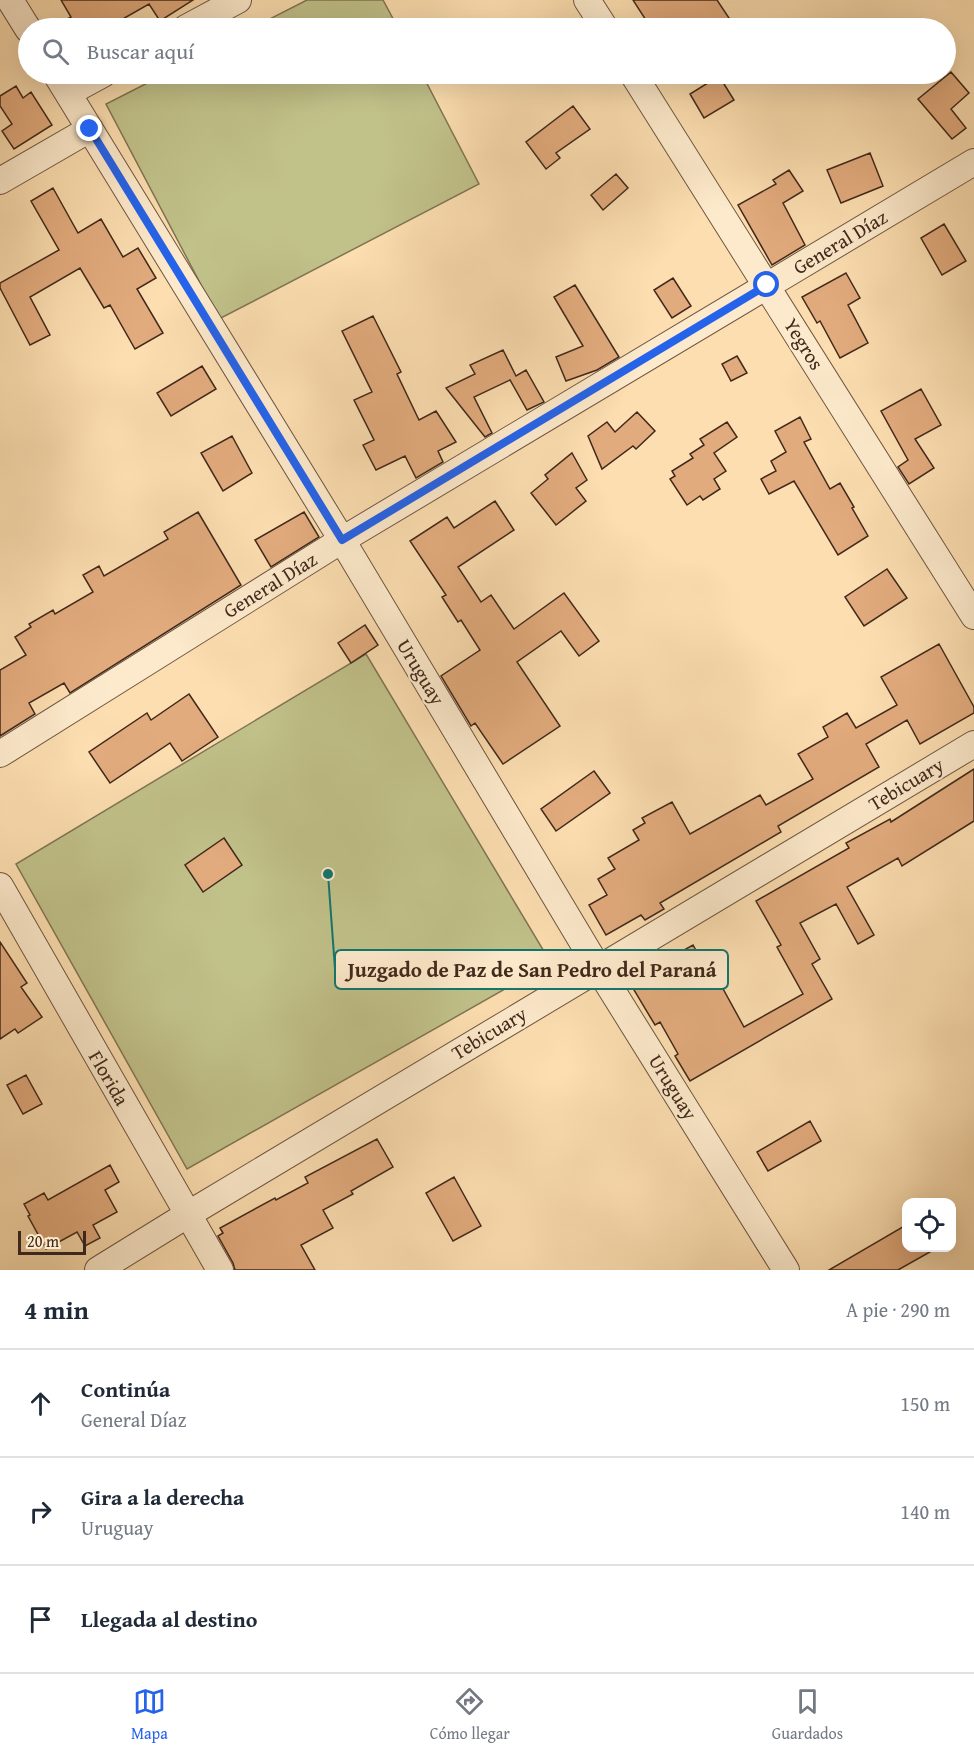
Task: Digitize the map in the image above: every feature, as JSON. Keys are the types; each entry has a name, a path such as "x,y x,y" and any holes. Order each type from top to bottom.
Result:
{"street":[{"path":"10,0 21,18"},
{"path":"205,18 238,0"},
{"path":"587,0 599,18"},
{"name":"Uruguay","path":"63,84 342,540 598,968 786,1270"},
{"name":"Yegros","path":"639,84 974,616"},
{"path":"0,181 90,129"},
{"name":"General Díaz","path":"0,754 342,540 974,162"},
{"name":"Tebicuary","path":"98,1270 974,744"},
{"name":"Florida","path":"0,886 220,1270"}],"green space":[{"path":"307,0 383,0 393,18 272,18"},
{"path":"145,84 427,84 479,184 219,319 106,104"},
{"path":"366,654 551,963 187,1169 16,864"}],"building":[{"path":"61,0 193,0 165,18 158,18 149,4 124,18 69,18 71,17"},
{"path":"633,0 717,0 729,18 645,18"},
{"path":"956,78 969,93 951,109 966,128 952,139 918,99 936,84 956,84"},
{"path":"706,84 724,84 734,100 704,118 690,94"},
{"path":"16,86 23,98 31,92 52,125 14,149 2,131 12,124 0,106 0,96"},
{"path":"573,106 590,129 556,153 560,158 546,169 526,142"},
{"path":"870,153 883,186 841,203 827,170"},
{"path":"789,170 803,191 783,203 805,245 772,265 738,205 776,184 773,180"},
{"path":"616,174 628,188 603,210 591,195"},
{"path":"53,188 78,233 101,219 123,257 138,248 156,278 137,289 163,333 135,349 110,305 104,308 80,268 30,297 50,335 30,345 0,288 0,283 59,250 31,201"},
{"path":"944,224 966,261 942,275 921,238"},
{"path":"846,273 860,298 848,305 868,343 840,358 820,321 817,323 802,297"},
{"path":"673,278 691,306 672,318 654,290"},
{"path":"575,285 619,357 597,370 566,381 556,357 583,346 554,297"},
{"path":"373,316 401,372 397,374 419,420 436,411 456,442 438,451 443,462 416,478 405,456 376,470 363,445 374,440 354,400 372,392 342,331"},
{"path":"503,350 516,376 526,370 544,402 527,410 510,380 474,397 492,433 485,437 446,388 475,374 470,365"},
{"path":"737,356 747,373 731,381 722,364"},
{"path":"202,366 216,389 171,416 157,393"},
{"path":"921,389 941,425 915,439 934,468 909,484 898,467 908,460 881,411"},
{"path":"637,412 655,431 636,449 633,446 602,469 588,436 607,422 615,432"},
{"path":"800,417 811,439 804,442 830,489 840,483 868,536 838,555 794,481 769,494 761,479 776,471 771,461 786,452 775,431"},
{"path":"727,422 737,437 714,453 726,471 714,479 720,489 703,500 700,496 687,505 670,479 675,476 672,471 693,458 690,454 704,445 700,439"},
{"path":"232,436 252,473 223,491 201,453"},
{"path":"572,453 587,480 576,488 586,501 556,525 531,493 548,479 545,475"},
{"path":"495,501 514,530 458,567 481,602 491,595 514,629 564,593 599,641 579,656 561,631 517,662 560,726 503,764 475,723 471,726 441,676 480,650 461,620 458,622 442,597 446,595 410,541 447,517 454,528"},
{"path":"198,512 241,585 70,693 64,683 29,703 35,714 0,736 0,670 26,655 15,637 31,627 29,624 53,610 55,614 93,592 83,575 99,566 104,576 168,539 164,532"},
{"path":"304,512 319,537 271,567 255,540"},
{"path":"887,569 907,598 864,626 845,597"},
{"path":"365,625 378,645 351,663 338,643"},
{"path":"939,644 974,707 974,713 920,744 907,720 866,744 879,767 778,826 781,832 660,903 664,909 645,920 641,915 606,935 589,905 607,895 598,879 615,869 608,858 639,840 633,830 645,823 642,818 672,802 690,834 760,795 766,805 813,779 798,754 828,737 823,727 847,713 856,728 897,705 881,677"},
{"path":"189,694 218,737 182,761 170,743 110,783 89,752 147,713 151,720"},
{"path":"974,769 974,821 902,866 898,858 847,887 874,935 858,944 836,904 800,923 820,959 812,964 832,999 690,1081 675,1056 678,1054 660,1022 655,1025 634,990 638,973 693,945 718,989 722,987 744,1027 803,994 777,947 781,945 756,901 849,848 846,843 890,819 891,822"},
{"path":"594,771 610,793 556,831 541,809"},
{"path":"224,838 242,865 203,892 185,865"},
{"path":"0,942 27,983 21,987 42,1017 18,1033 15,1029 0,1039"},
{"path":"26,1075 42,1104 23,1114 7,1085"},
{"path":"810,1121 821,1141 768,1171 757,1152"},
{"path":"377,1139 393,1167 351,1191 353,1194 323,1210 333,1228 301,1245 315,1270 235,1270 218,1236 223,1233 220,1228 308,1183 305,1177"},
{"path":"110,1165 119,1182 105,1190 117,1212 93,1225 100,1238 85,1246 77,1232 46,1249 24,1204 44,1193 48,1200"},
{"path":"454,1177 481,1226 453,1241 426,1193"},
{"path":"902,1227 902,1252 930,1252 898,1270 829,1270"}],"place":[{"name":"Juzgado de Paz de San Pedro del Paraná","path":"328,874"}],"route":[{"path":"90,129 342,540 767,285"}]}
